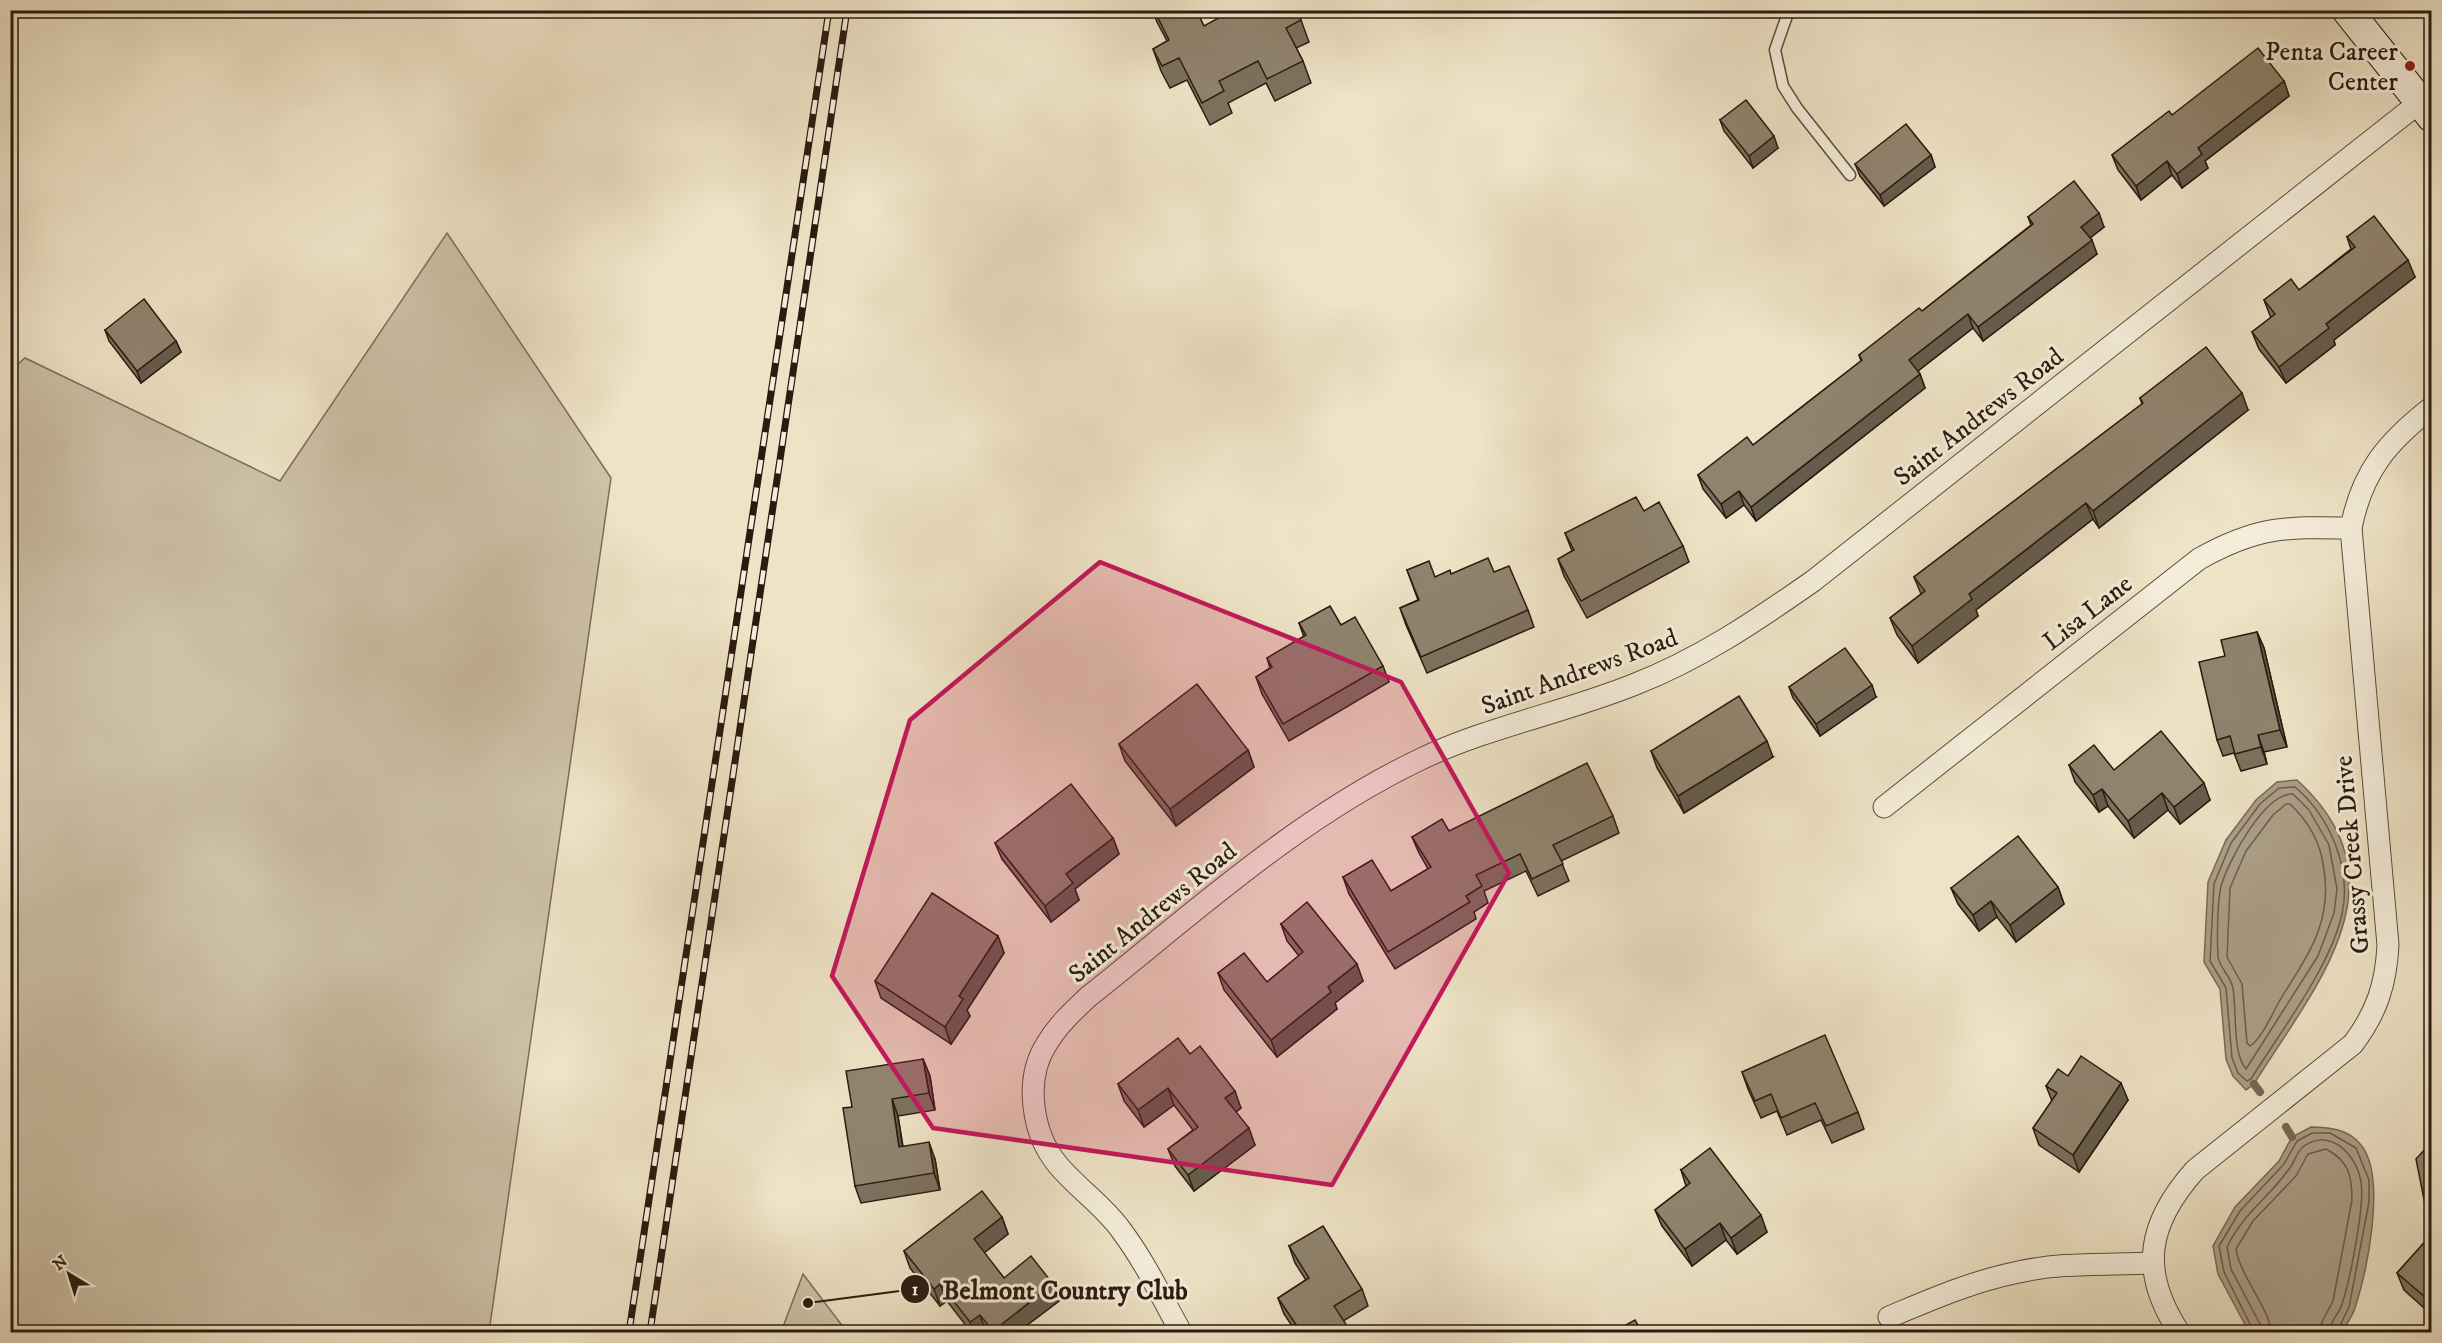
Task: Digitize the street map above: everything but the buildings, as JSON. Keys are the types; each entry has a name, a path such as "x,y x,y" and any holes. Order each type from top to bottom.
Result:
{"street":[{"path":"2347,10 2426,109"},
{"name":"Saint Andrews Road","path":"1181,1332 1121,1230 1056,1163 1044,1142 1036,1118 1033,1093 1035,1070 1044,1047 1062,1021 1088,997 1296,831 1358,792 1421,759 1498,730 1633,685 1688,661 1747,627 1823,574 2426,109"},
{"name":"Grassy Creek Drive","path":"2179,1332 2165,1312 2156,1290 2152,1263 2161,1216 2177,1190 2195,1170 2354,1044 2367,1025 2382,993 2386,976 2388,945 2351,528 2362,487 2373,466 2391,441 2432,407"},
{"name":"Lisa Lane","path":"1884,807 2199,559 2227,543 2254,533 2289,527 2351,528"},
{"path":"1889,1317 1960,1287 2016,1272 2058,1266 2152,1263"}],"lane":[{"path":"1789,10 1775,50 1783,86 1797,108 1850,175"}],"highlighted area":[{"path":"1100,562 1401,682 1509,873 1332,1185 933,1128 832,976 910,720"}],"shaded area":[{"path":"447,233 611,478 489,1332 11,1332 11,370 25,358 280,481"},
{"path":"803,1274 847,1332 781,1332"}],"water":[{"path":"2297,780 2330,818 2346,857 2349,895 2340,934 2324,972 2254,1084 2246,1090 2233,1076 2226,1059 2220,989 2204,962 2208,882 2226,840 2256,800 2277,782"},
{"path":"2311,1127 2331,1128 2351,1135 2361,1145 2369,1160 2373,1179 2372,1225 2365,1271 2355,1308 2342,1332 2249,1332 2218,1274 2213,1246 2235,1207 2279,1161 2292,1137"}],"waterway":[{"path":"2254,1084 2260,1092"},
{"path":"2286,1127 2292,1137"}],"railway":[{"path":"629,1332 829,10"},
{"path":"650,1332 847,10"}],"place":[{"name":"Penta Career Center","path":"2410,66"},
{"name":"Belmont Country Club","path":"808,1303"}]}
